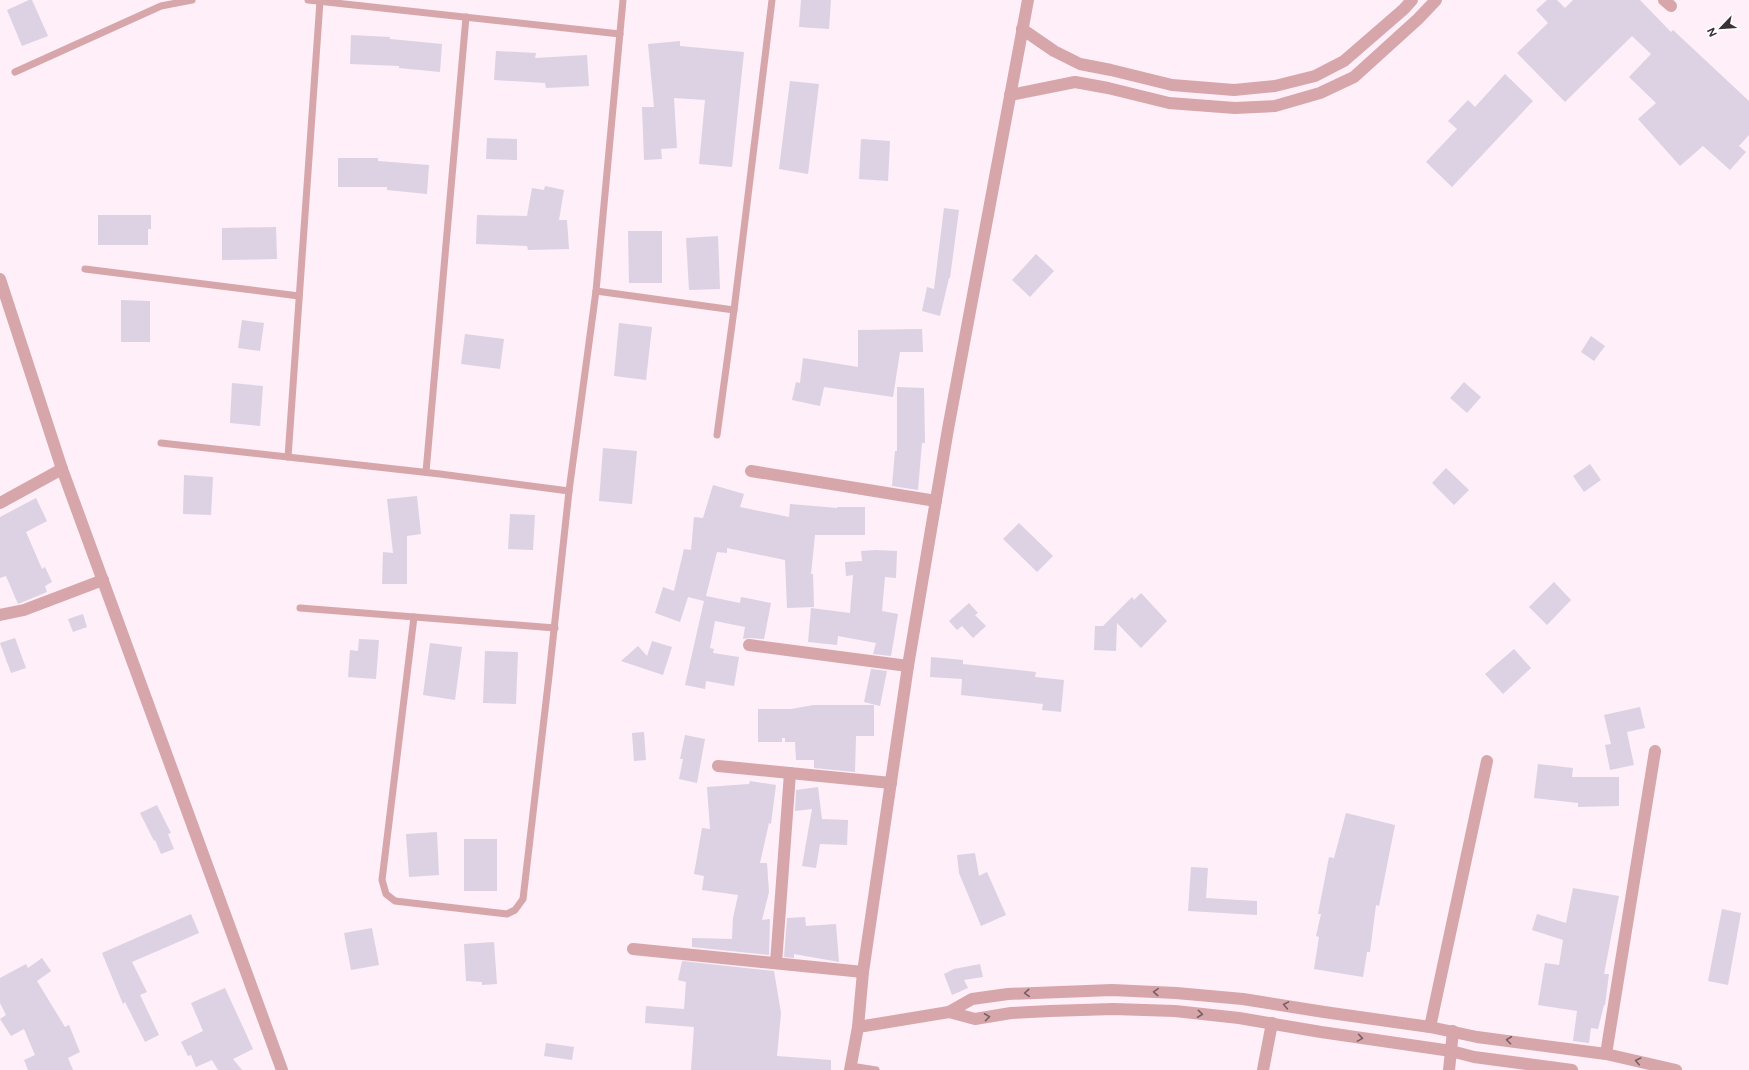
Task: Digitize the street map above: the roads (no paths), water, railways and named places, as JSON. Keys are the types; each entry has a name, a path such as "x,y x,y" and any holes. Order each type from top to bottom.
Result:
{"street":[{"path":"851,1068 858,1027 863,972 908,666 950,414 1028,0"},
{"path":"1010,95 1075,82 1108,88 1169,103 1235,108 1275,106 1320,93 1354,77 1418,19 1436,0"},
{"path":"1022,29 1054,51 1080,64 1172,85 1234,90 1275,86 1315,76 1344,61 1408,4 1418,19"},
{"path":"1344,61 1354,77"},
{"path":"1234,90 1235,108"},
{"path":"0,279 62,469 282,1070"},
{"path":"0,503 62,469"},
{"path":"751,470 936,501"},
{"path":"0,615 24,610 103,580"},
{"path":"749,645 908,666"},
{"path":"1606,1054 1655,751"},
{"path":"1430,1027 1487,761"},
{"path":"718,766 891,783"},
{"path":"776,963 790,773"},
{"path":"633,949 863,972"},
{"path":"858,1027 949,1012 972,999 1035,993 1112,990 1243,998 1324,1012 1430,1027 1477,1037 1606,1054 1676,1070"},
{"path":"949,1012 975,1018 1011,1014 1112,1009 1175,1011 1239,1018 1344,1036 1451,1051 1474,1057 1572,1070"},
{"path":"1263,1070 1272,1024"},
{"path":"1449,1070 1453,1031"}],"lane":[{"path":"15,72 161,6 192,0"},
{"path":"308,0 620,34"},
{"path":"414,617 382,880 386,894 395,901 507,914 515,910 523,899 555,628 569,491 596,290 623,0"},
{"path":"717,436 772,0"},
{"path":"288,457 320,1"},
{"path":"426,472 466,17"},
{"path":"85,269 299,296"},
{"path":"596,290 734,310"},
{"path":"161,443 426,472 569,491"},
{"path":"300,608 555,628"},
{"path":"851,1068 876,1070"}]}
